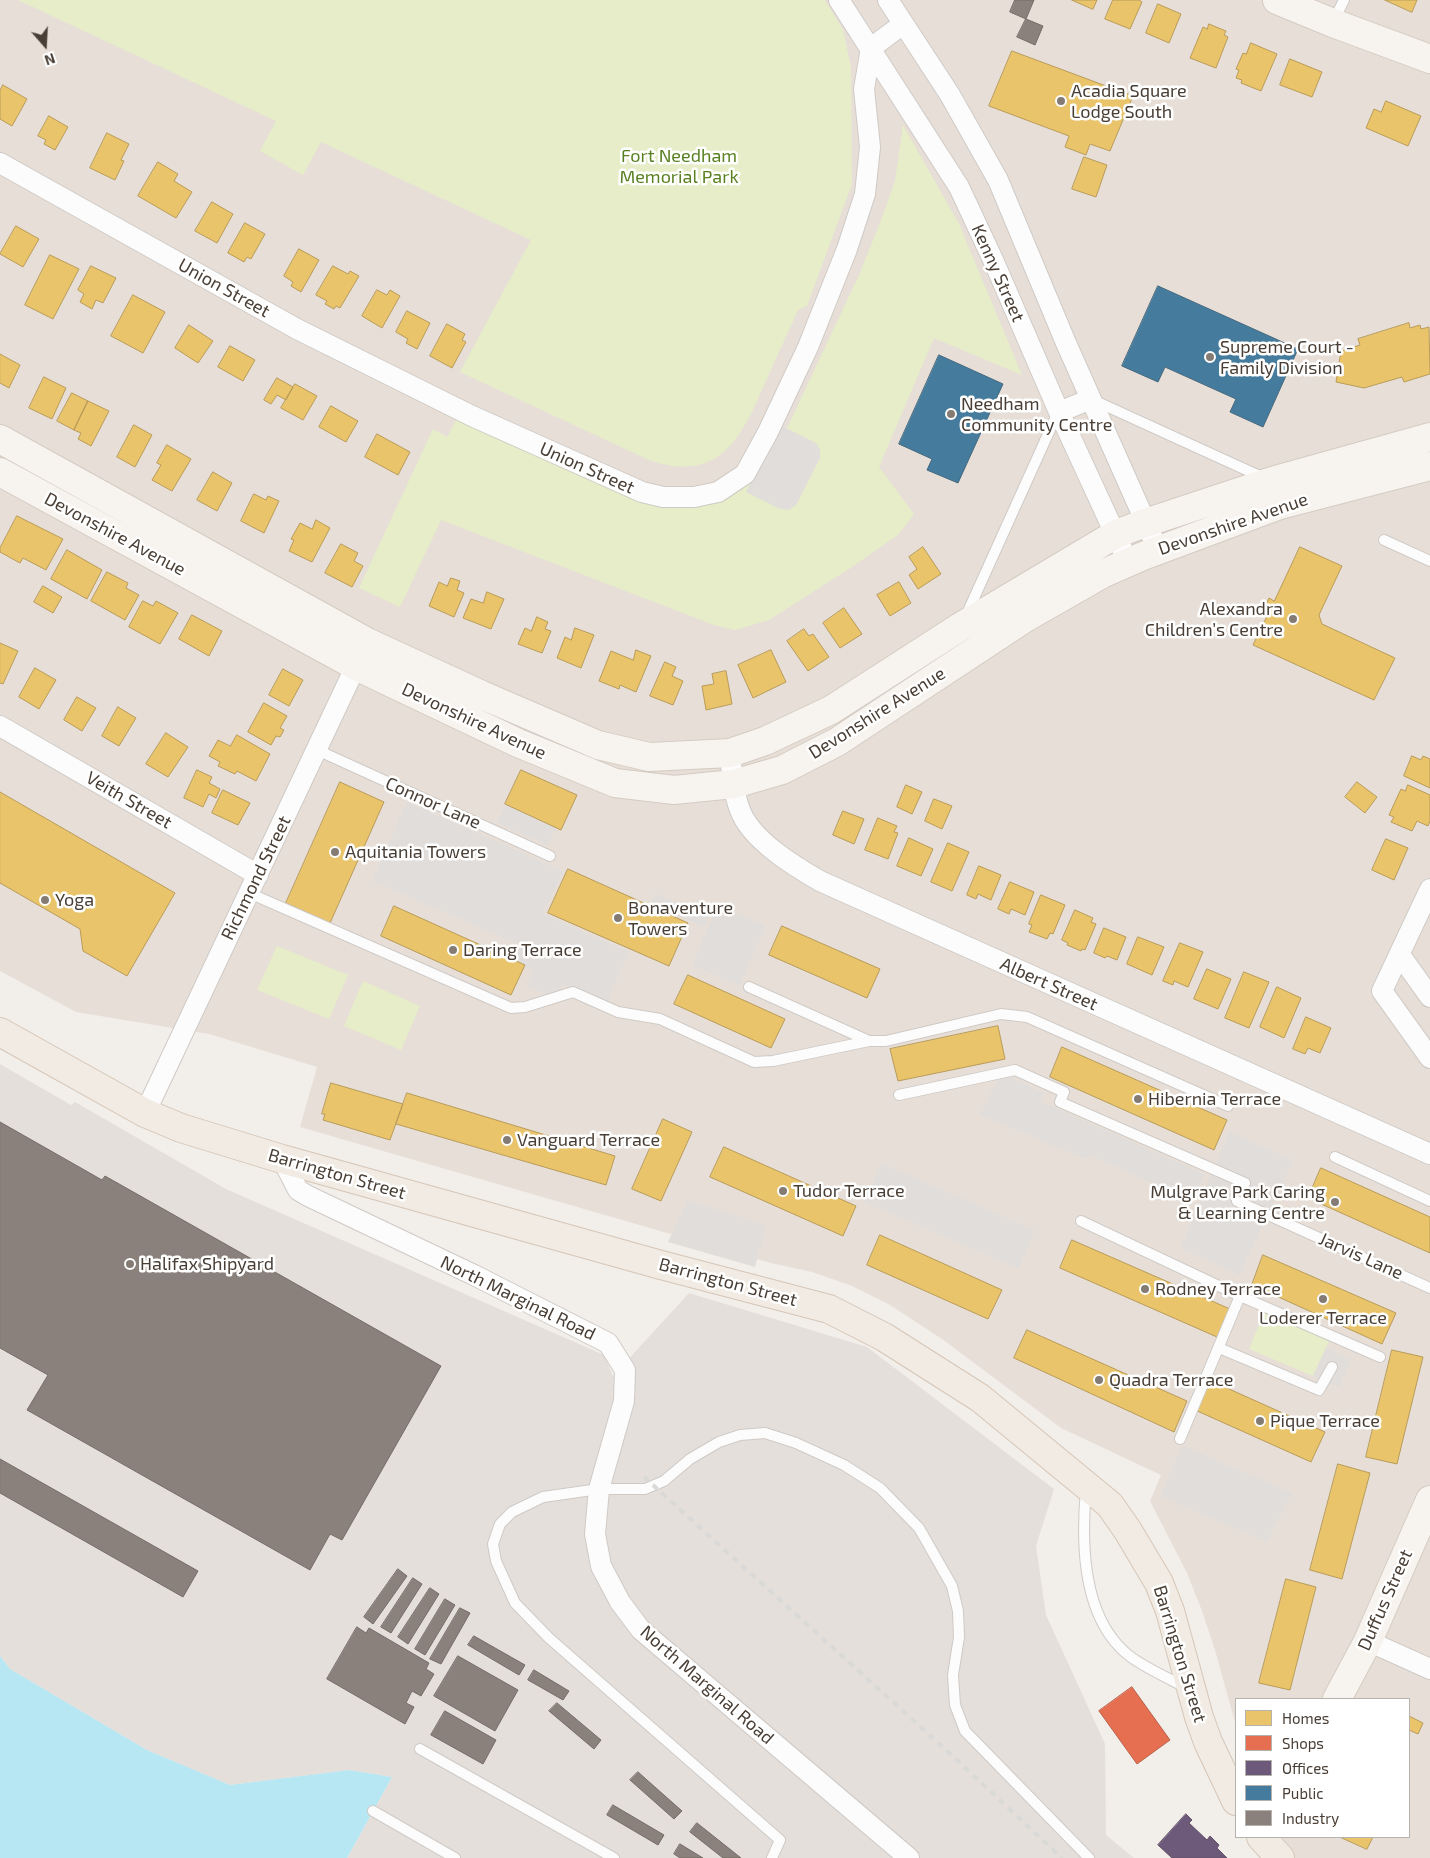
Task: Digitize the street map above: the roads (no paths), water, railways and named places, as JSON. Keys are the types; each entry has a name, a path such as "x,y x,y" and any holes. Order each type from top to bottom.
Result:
{"main road":[{"name":"Barrington Street","path":"0,1032 145,1113 181,1128 282,1159 661,1265 829,1309 884,1337 980,1398 1110,1505 1159,1583 1177,1634 1190,1690 1208,1742 1235,1799"},
{"path":"1208,1742 1235,1763"},
{"path":"1263,1838 1280,1858"}],"street":[{"name":"Kenny Street","path":"839,0 959,187 1128,562"},
{"name":"Kenny Street","path":"888,0 950,95 998,180 1144,522 1158,550"},
{"path":"1277,0 1338,12 1430,59"},
{"path":"871,48 903,24"},
{"name":"Union Street","path":"0,163 297,329 472,416 642,492 663,497 694,497 718,492 745,474 768,432 808,346 847,249 864,194 870,147 864,89 871,48"},
{"path":"1059,412 1091,399"},
{"name":"Devonshire Avenue","path":"0,472 362,654 482,696 598,745 649,757 730,753 765,741 831,710 960,627 1116,534 1144,522 1272,481 1430,437"},
{"name":"Devonshire Avenue","path":"0,439 362,654 518,743 616,783 674,790 734,784 782,770 837,742 1025,618 1102,574 1128,562 1280,505 1430,466"},
{"name":"Richmond Street","path":"145,1113 362,654"},
{"name":"Veith Street","path":"0,726 253,884"},
{"name":"Albert Street","path":"730,753 740,812 756,836 788,863 820,881 1430,1154"},
{"path":"1430,889 1382,991 1430,1058"},
{"path":"1400,955 1430,997"},
{"name":"North Marginal Road","path":"282,1159 298,1190 308,1196 474,1275 608,1342 625,1370 624,1401 598,1489 594,1534 601,1566 620,1602 641,1630 909,1858"},
{"name":"Duffus Street","path":"1339,1698 1368,1641 1430,1500"},
{"path":"1368,1641 1430,1669"}],"lane":[{"path":"1091,399 1272,481"},
{"path":"960,627 1059,412"},
{"path":"1384,540 1430,561"},
{"name":"Connor Lane","path":"317,750 550,856"},
{"path":"253,884 511,1008 525,1007 573,992 618,1012 660,1019 754,1062 773,1061 870,1041 886,1041 1001,1014 1014,1014 1027,1017 1228,1106"},
{"path":"749,987 870,1041"},
{"path":"899,1095 1015,1070 1064,1092 1060,1102 1245,1183"},
{"path":"1335,1157 1430,1201"},
{"name":"Jarvis Lane","path":"1237,1201 1430,1288"},
{"path":"1081,1221 1240,1296 1380,1357"},
{"path":"1180,1439 1240,1296"},
{"path":"1219,1348 1319,1390 1332,1367"},
{"path":"772,1858 780,1840 549,1638 515,1603 496,1561 494,1544 500,1524 512,1512 543,1497 598,1489 645,1489 664,1481 690,1459 719,1442 740,1435 765,1433 796,1443 844,1465 880,1488 920,1528 952,1586 958,1610 959,1637 953,1675 955,1705 965,1731 1089,1858"},
{"path":"1086,1486 1083,1518 1084,1565 1093,1600 1109,1636 1128,1655 1190,1690"},
{"path":"420,1749 614,1858"},
{"path":"373,1811 455,1858"}],"water":[{"path":"0,1656 10,1669 147,1750 230,1785 349,1770 392,1777 347,1858 0,1858"}],"railway":[{"path":"644,1477 945,1749 1062,1858"}],"place":[{"name":"Acadia Square Lodge South","path":"1061,101"},
{"name":"Supreme Court - Family Division","path":"1210,357"},
{"name":"Needham Community Centre","path":"951,414"},
{"name":"Alexandra Children’s Centre","path":"1293,619"},
{"name":"Aquitania Towers","path":"335,852"},
{"name":"Yoga","path":"45,900"},
{"name":"Bonaventure Towers","path":"618,918"},
{"name":"Daring Terrace","path":"453,950"},
{"name":"Hibernia Terrace","path":"1138,1099"},
{"name":"Vanguard Terrace","path":"507,1140"},
{"name":"Tudor Terrace","path":"783,1191"},
{"name":"Mulgrave Park Caring & Learning Centre","path":"1335,1202"},
{"name":"Halifax Shipyard","path":"130,1264"},
{"name":"Rodney Terrace","path":"1145,1289"},
{"name":"Loderer Terrace","path":"1323,1299"},
{"name":"Quadra Terrace","path":"1099,1380"},
{"name":"Pique Terrace","path":"1260,1421"}],"park label":[{"name":"Fort Needham Memorial Park","path":"679,166"}]}
